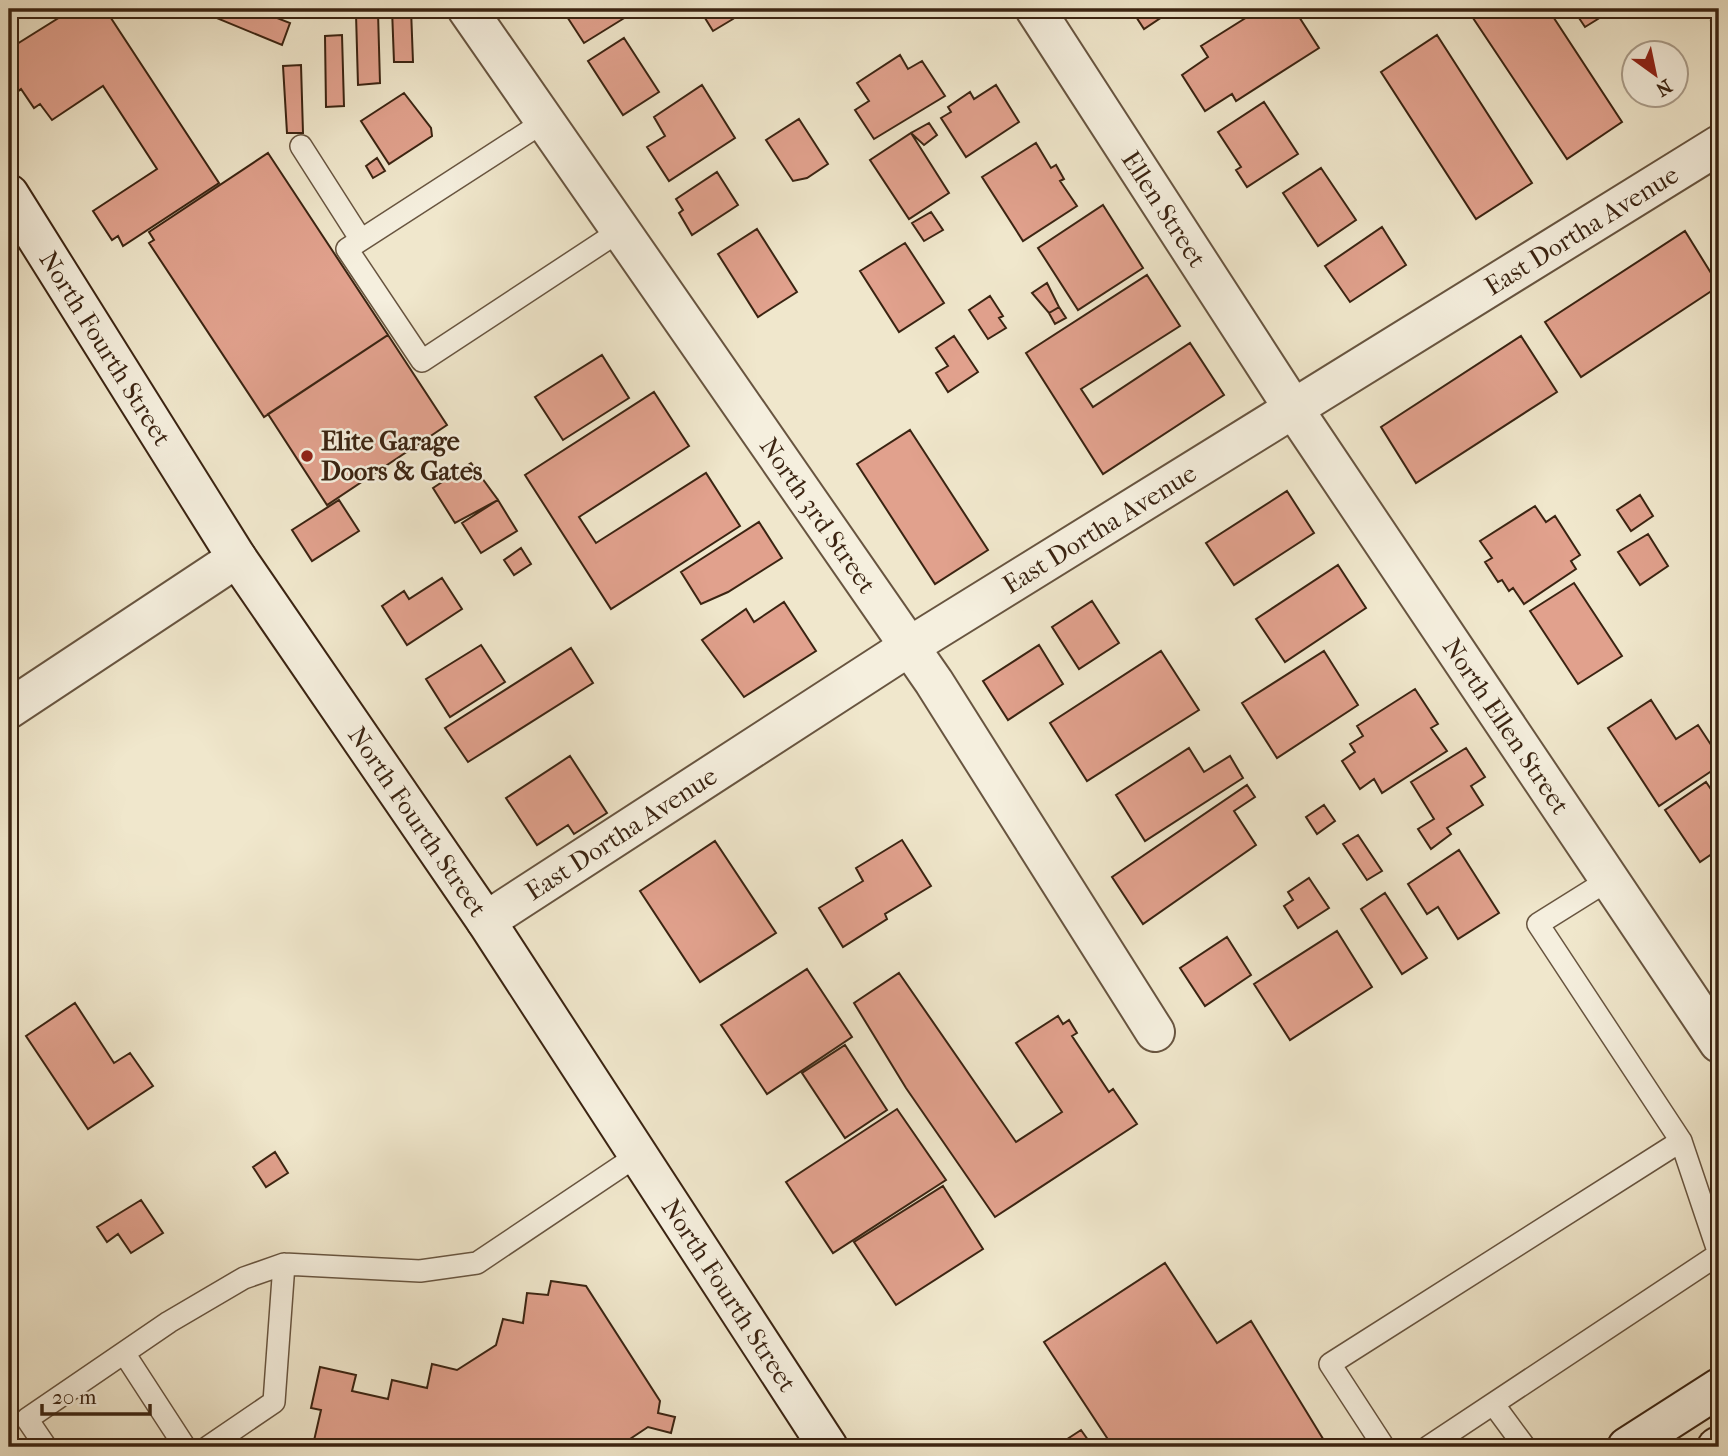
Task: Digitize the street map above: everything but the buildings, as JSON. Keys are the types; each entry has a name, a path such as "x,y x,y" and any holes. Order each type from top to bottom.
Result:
{"street":[{"name":"North 3rd Street","path":"467,9 910,646 1155,1032"},
{"name":"Ellen Street","path":"1035,9 1293,408"},
{"name":"East Dortha Avenue","path":"486,921 910,646 1293,408 1717,152"},
{"name":"North Fourth Street","path":"9,194 237,558 486,921 828,1447"},
{"name":"North Ellen Street","path":"1293,408 1719,1043"},
{"path":"9,709 237,558"},
{"path":"1627,1447 1719,1388"}],"lane":[{"path":"545,121 347,249 422,361 621,230"},
{"path":"301,146 361,240"},
{"path":"1428,1447 1719,1254 1681,1141 1538,924 1610,880"},
{"path":"1384,1447 1330,1364 1681,1141"},
{"path":"46,1447 27,1419 124,1353 244,1278 284,1264 420,1271 477,1263 638,1155"},
{"path":"208,1447 274,1402 284,1264"},
{"path":"124,1353 185,1447"},
{"path":"1494,1405 1525,1447"}],"place":[{"name":"Elite Garage Doors & Gates","path":"307,456"}]}
